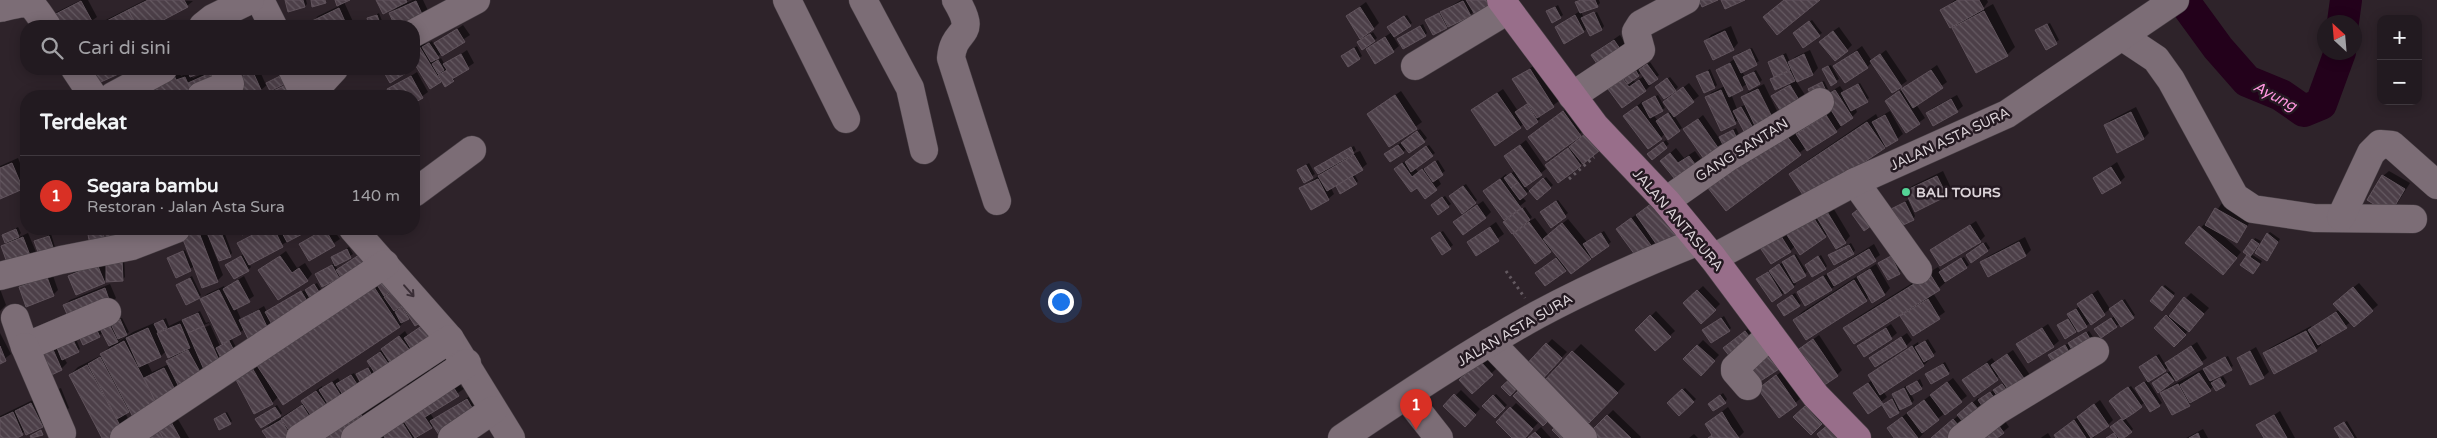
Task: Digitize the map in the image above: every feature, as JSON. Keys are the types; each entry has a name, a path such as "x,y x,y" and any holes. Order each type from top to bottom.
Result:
{"main road":[{"name":"JALAN ANTASURA","path":"1504,5 1610,144 1666,201 1706,250 1816,396 1858,438"}],"street":[{"path":"210,20 250,0"},
{"path":"260,0 270,20"},
{"path":"420,30 476,0"},
{"path":"787,0 846,119"},
{"path":"863,0 910,88 924,150"},
{"path":"956,0 966,17 967,23 953,46 951,58 997,201"},
{"path":"1572,96 1641,50 1636,32 1641,24 1686,0"},
{"name":"JALAN ASTA SURA","path":"1342,438 1490,342 1574,296 1706,250 2007,114 2150,19 2175,0"},
{"path":"0,8 26,1 32,3 43,20"},
{"path":"1415,66 1504,5"},
{"path":"2123,36 2156,58 2171,80 2234,197 2245,205 2261,211 2314,218 2413,219"},
{"path":"79,75 89,90"},
{"path":"124,90 152,75"},
{"path":"216,90 230,84 226,75"},
{"path":"295,75 302,90"},
{"path":"315,90 328,75"},
{"name":"GANG SANTAN","path":"1666,201 1727,158 1820,102"},
{"path":"2341,217 2371,153 2380,144 2392,145 2437,185"},
{"path":"420,189 472,150"},
{"path":"1855,182 1918,270"},
{"path":"0,276 78,256 132,246 160,235"},
{"path":"361,235 450,338 467,363 510,438"},
{"path":"124,438 385,264"},
{"path":"0,282 7,320 25,347 61,436"},
{"path":"25,347 107,312"},
{"path":"1748,386 1735,371 1735,368 1770,336"},
{"path":"300,438 450,338"},
{"path":"1490,342 1583,438"},
{"path":"1962,438 1998,410 2095,351"},
{"path":"355,438 467,363"},
{"path":"1406,396 1439,438"},
{"path":"452,438 494,410"}],"path":[{"path":"1569,179 1610,144"},
{"path":"1506,271 1537,315"}],"building":[{"path":"148,0 184,0 188,7 163,20 134,20 128,10"},
{"path":"285,0 303,0 305,7 288,12"},
{"path":"311,0 325,0 326,3 312,7"},
{"path":"335,0 350,0 337,6"},
{"path":"376,0 406,0 407,2 383,14"},
{"path":"1466,0 1494,0 1497,6 1477,18"},
{"path":"1595,0 1598,7 1580,13 1575,2"},
{"path":"1699,0 1718,0 1702,7"},
{"path":"1721,0 1745,0 1725,9"},
{"path":"1784,0 1820,0 1777,35 1763,17"},
{"path":"1958,0 1979,0 1984,9 1950,28 1940,10"},
{"path":"81,1 91,20 52,20 50,17"},
{"path":"416,1 426,23 420,24 420,20 392,20 389,13"},
{"path":"1463,1 1471,16 1448,27 1440,12"},
{"path":"1360,7 1374,29 1360,39 1346,16"},
{"path":"1555,7 1561,18 1552,23 1546,11"},
{"path":"339,8 344,20 314,20"},
{"path":"128,10 134,20 109,20"},
{"path":"1984,11 2008,56 1976,73 1952,28"},
{"path":"1594,12 1602,30 1590,36 1581,18"},
{"path":"1439,13 1447,28 1433,35 1425,20"},
{"path":"377,15 379,20 368,20 367,18"},
{"path":"1575,15 1584,32 1564,44 1555,27"},
{"path":"1404,16 1411,26 1394,37 1387,27"},
{"path":"1809,21 1820,36 1803,48 1793,33"},
{"path":"2047,24 2057,44 2046,50 2035,30"},
{"path":"1420,26 1426,36 1403,49 1397,39"},
{"path":"457,29 465,42 442,56 434,43"},
{"path":"1725,31 1734,50 1713,60 1704,41"},
{"path":"1833,31 1848,51 1835,61 1819,42"},
{"path":"1370,34 1375,41 1362,50 1357,42"},
{"path":"1385,37 1394,52 1375,64 1366,49"},
{"path":"1614,40 1625,56 1602,71 1591,55"},
{"path":"429,43 439,58 431,62 422,47"},
{"path":"420,48 441,82 430,89 420,73"},
{"path":"1354,48 1360,59 1348,67 1341,56"},
{"path":"1750,49 1757,65 1741,73 1733,57"},
{"path":"1857,51 1868,68 1845,83 1833,66"},
{"path":"461,54 469,69 452,79 454,81 445,87 438,75 447,70 443,64"},
{"path":"1804,54 1813,75 1797,82 1788,62"},
{"path":"1880,54 1902,87 1892,93 1870,61"},
{"path":"1783,55 1790,70 1774,77 1768,62"},
{"path":"438,60 444,70 438,74 432,64"},
{"path":"1730,63 1743,90 1729,97 1716,70"},
{"path":"1632,64 1639,76 1628,84 1620,72"},
{"path":"1647,64 1658,79 1649,85 1639,70"},
{"path":"1828,66 1837,82 1831,86 1822,69"},
{"path":"1530,69 1554,107 1537,118 1512,79"},
{"path":"1931,70 1943,88 1913,108 1901,89"},
{"path":"1708,71 1715,88 1704,93 1696,76"},
{"path":"1790,71 1795,81 1775,90 1770,79"},
{"path":"1754,72 1760,84 1749,90 1743,77"},
{"path":"87,75 116,75 92,86"},
{"path":"174,75 176,80 185,77 191,90 148,90 147,87"},
{"path":"206,75 222,75 225,82 207,90 191,90 188,83"},
{"path":"245,75 254,75 261,90 242,90 237,78"},
{"path":"385,75 403,75 390,83"},
{"path":"280,76 284,84 270,90 266,83"},
{"path":"411,76 419,90 388,90"},
{"path":"1667,78 1676,91 1664,99 1655,87"},
{"path":"1623,79 1629,87 1639,80 1646,91 1622,108 1608,89"},
{"path":"1822,82 1827,93 1813,99 1808,89"},
{"path":"288,84 291,90 275,90"},
{"path":"1858,84 1868,102 1851,111 1841,93"},
{"path":"1790,85 1802,105 1784,116 1771,96"},
{"path":"1683,87 1694,102 1674,117 1663,102"},
{"path":"1758,89 1775,123 1758,132 1741,97"},
{"path":"1721,90 1736,124 1721,131 1705,97"},
{"path":"1835,90 1853,118 1841,126 1823,97"},
{"path":"1899,91 1920,124 1906,133 1885,101"},
{"path":"1497,93 1521,128 1495,146 1471,110"},
{"path":"1395,95 1417,129 1389,147 1367,114"},
{"path":"1655,96 1663,111 1650,118 1642,103"},
{"path":"1951,99 1958,112 1933,126 1926,113"},
{"path":"1527,104 1538,122 1527,130 1515,112"},
{"path":"1637,106 1662,139 1648,149 1623,116"},
{"path":"1741,107 1756,133 1747,137 1733,111"},
{"path":"1563,111 1581,136 1546,161 1528,137"},
{"path":"2131,112 2144,139 2117,153 2104,125"},
{"path":"1668,113 1680,131 1668,140 1656,121"},
{"path":"1826,115 1837,132 1807,151 1796,134"},
{"path":"1885,115 1898,140 1886,147 1872,122"},
{"path":"1698,119 1721,152 1706,162 1683,129"},
{"path":"1867,122 1885,148 1807,201 1789,174"},
{"path":"1591,129 1605,146 1583,164 1569,147"},
{"path":"1733,130 1740,145 1726,151 1719,137"},
{"path":"1417,131 1425,142 1409,153 1401,143"},
{"path":"1783,131 1801,155 1726,211 1708,188"},
{"path":"1663,142 1667,148 1652,160 1647,154"},
{"path":"1398,145 1404,153 1390,162 1384,154"},
{"path":"1520,145 1542,175 1525,187 1504,156"},
{"path":"1426,146 1433,156 1411,172 1405,162"},
{"path":"1351,147 1354,154 1318,174 1314,168"},
{"path":"1568,148 1581,166 1558,183 1545,165"},
{"path":"1670,153 1678,163 1689,156 1698,168 1679,184 1660,161"},
{"path":"1354,155 1363,170 1327,191 1318,176"},
{"path":"1435,161 1443,175 1433,182 1424,169"},
{"path":"12,163 20,182 20,190 0,199 0,168"},
{"path":"1402,163 1412,177 1422,169 1437,190 1425,199 1417,188 1411,192 1394,169"},
{"path":"1306,165 1313,178 1304,183 1297,170"},
{"path":"2111,167 2121,183 2102,194 2093,178"},
{"path":"1511,173 1518,182 1511,188 1504,178"},
{"path":"2382,175 2405,189 2390,214 2367,200"},
{"path":"1352,176 1357,184 1340,194 1336,186"},
{"path":"1937,176 1947,196 1915,212 1905,191"},
{"path":"1543,178 1551,188 1537,200 1529,191"},
{"path":"1318,179 1329,200 1311,210 1299,188"},
{"path":"1500,179 1521,208 1504,220 1483,191"},
{"path":"1518,182 1527,194 1520,200 1511,188"},
{"path":"1463,186 1476,203 1462,214 1449,196"},
{"path":"1442,197 1449,207 1438,215 1431,205"},
{"path":"1656,200 1680,233 1659,248 1636,215"},
{"path":"1556,201 1566,217 1551,228 1540,212"},
{"path":"1905,202 1914,220 1899,227 1891,209"},
{"path":"1866,203 1879,220 1864,231 1852,214"},
{"path":"1477,205 1486,218 1463,235 1453,222"},
{"path":"1522,208 1530,220 1512,234 1503,222"},
{"path":"2215,208 2247,226 2237,243 2205,225"},
{"path":"1826,210 1846,243 1836,249 1816,216"},
{"path":"1811,214 1826,237 1800,255 1785,232"},
{"path":"1631,218 1653,248 1638,259 1616,229"},
{"path":"1529,222 1551,252 1535,264 1513,234"},
{"path":"1562,223 1591,259 1571,274 1543,239"},
{"path":"1970,225 1981,242 1940,266 1930,250"},
{"path":"2199,226 2237,258 2223,275 2185,243"},
{"path":"1490,227 1499,241 1476,256 1467,242"},
{"path":"16,229 19,237 5,243 2,235"},
{"path":"1440,232 1451,249 1442,255 1431,238"},
{"path":"1601,233 1609,246 1592,258 1583,244"},
{"path":"1779,233 1791,252 1771,264 1759,246"},
{"path":"2267,233 2278,242 2267,261 2255,253"},
{"path":"88,235 104,235 104,237 89,240"},
{"path":"106,235 123,235 124,245 108,247"},
{"path":"200,235 218,282 202,288 182,237"},
{"path":"208,235 222,235 231,257 219,261"},
{"path":"252,235 277,235 283,247 249,265 237,243"},
{"path":"283,235 300,235 287,242"},
{"path":"315,235 329,235 335,246 309,261 299,244"},
{"path":"49,236 54,250 39,255 34,241"},
{"path":"23,237 31,258 9,268 1,246"},
{"path":"2252,239 2259,244 2250,257 2243,252"},
{"path":"2019,242 2026,256 1988,277 1980,262"},
{"path":"1983,243 1988,251 1971,263 1966,255"},
{"path":"1849,245 1854,254 1834,265 1828,255"},
{"path":"347,249 351,258 335,266 331,257"},
{"path":"1869,249 1876,261 1834,286 1827,274"},
{"path":"183,251 191,271 176,278 167,258"},
{"path":"359,255 369,271 346,285 336,270"},
{"path":"1794,255 1806,276 1794,283 1782,262"},
{"path":"2247,255 2260,264 2253,274 2240,265"},
{"path":"241,256 249,271 234,279 225,265"},
{"path":"280,256 292,273 299,268 308,281 278,300 258,270"},
{"path":"1818,256 1826,269 1812,277 1805,265"},
{"path":"1891,256 1900,274 1888,280 1878,263"},
{"path":"122,258 123,281 106,282 106,259"},
{"path":"1556,258 1566,271 1545,286 1535,273"},
{"path":"1961,258 1967,268 1945,282 1939,272"},
{"path":"97,264 105,283 76,295 68,276"},
{"path":"1779,264 1794,287 1785,294 1769,271"},
{"path":"332,265 339,278 322,287 315,274"},
{"path":"1870,269 1885,295 1872,303 1857,277"},
{"path":"1768,272 1782,295 1772,302 1756,279"},
{"path":"1930,274 1940,290 1854,344 1843,328"},
{"path":"1823,276 1832,290 1805,306 1797,292"},
{"path":"47,277 54,296 26,307 19,287"},
{"path":"190,278 200,298 186,305 176,285"},
{"path":"238,280 250,302 234,310 223,289"},
{"path":"374,280 399,286 384,296"},
{"path":"1854,280 1867,301 1806,340 1793,320"},
{"path":"314,284 324,300 314,305 305,290"},
{"path":"372,284 400,327 283,405 254,361"},
{"path":"2162,286 2174,296 2162,311 2150,301"},
{"path":"401,287 410,301 394,311 384,297"},
{"path":"2353,287 2373,311 2354,327 2333,304"},
{"path":"105,288 111,305 70,321 63,305"},
{"path":"219,290 241,334 222,344 200,299"},
{"path":"1697,290 1716,310 1701,324 1683,303"},
{"path":"301,291 312,309 275,330 265,312"},
{"path":"2092,294 2105,315 2091,325 2077,304"},
{"path":"1792,295 1800,306 1784,316 1777,305"},
{"path":"2184,297 2204,314 2189,332 2169,316"},
{"path":"1928,299 1940,319 1913,336 1900,316"},
{"path":"2122,300 2134,318 2121,327 2109,309"},
{"path":"412,302 423,321 415,326 403,307"},
{"path":"402,307 409,319 401,323 395,312"},
{"path":"2076,309 2087,327 2078,332 2067,314"},
{"path":"259,310 271,335 251,345 239,320"},
{"path":"2336,312 2347,328 2318,345 2308,330"},
{"path":"198,313 204,326 188,333 182,320"},
{"path":"1650,315 1671,337 1655,351 1635,330"},
{"path":"2166,315 2186,335 2174,347 2154,328"},
{"path":"1721,318 1730,331 1711,343 1702,330"},
{"path":"2111,318 2117,327 2101,338 2094,329"},
{"path":"120,319 127,335 118,339 111,324"},
{"path":"2068,319 2076,332 2065,339 2057,325"},
{"path":"163,320 167,328 158,332 154,324"},
{"path":"429,321 440,339 415,355 404,338"},
{"path":"108,322 118,342 109,346 99,327"},
{"path":"94,324 100,337 83,345 77,332"},
{"path":"180,324 190,348 168,358 157,333"},
{"path":"204,326 221,365 205,372 188,333"},
{"path":"148,328 161,357 139,367 126,338"},
{"path":"1886,328 1892,339 1864,357 1857,346"},
{"path":"2042,328 2054,347 2028,363 2016,344"},
{"path":"1745,331 1753,341 1731,358 1723,348"},
{"path":"2306,331 2317,351 2274,374 2263,353"},
{"path":"2086,332 2093,344 2075,355 2068,343"},
{"path":"71,336 79,352 62,360 55,343"},
{"path":"399,336 414,356 395,370 381,349"},
{"path":"1901,337 1907,347 1875,367 1869,358"},
{"path":"1813,339 1838,376 1823,386 1799,349"},
{"path":"124,341 157,404 133,417 100,354"},
{"path":"229,341 238,358 224,365 216,348"},
{"path":"1925,341 1934,356 1924,362 1915,347"},
{"path":"1546,343 1562,358 1538,384 1522,369"},
{"path":"51,345 62,370 45,378 33,352"},
{"path":"1697,345 1715,361 1701,376 1683,359"},
{"path":"2065,345 2073,359 2057,369 2048,355"},
{"path":"0,346 6,361 0,364"},
{"path":"1912,346 1924,366 1880,395 1868,375"},
{"path":"2191,346 2203,364 2176,381 2165,363"},
{"path":"188,350 205,381 182,393 166,361"},
{"path":"1572,351 1618,393 1589,423 1544,381"},
{"path":"2250,351 2264,378 2250,385 2237,358"},
{"path":"380,352 394,372 380,381 367,361"},
{"path":"1768,353 1779,369 1759,382 1748,367"},
{"path":"2007,354 2028,384 2012,395 1991,365"},
{"path":"2156,356 2166,371 2148,382 2139,367"},
{"path":"100,357 129,412 117,419 88,364"},
{"path":"2225,357 2232,370 2210,381 2203,369"},
{"path":"1480,361 1493,375 1472,394 1459,380"},
{"path":"1987,363 1998,380 1974,397 1962,380"},
{"path":"1943,364 1949,374 1931,384 1925,374"},
{"path":"87,365 123,431 110,438 102,438 69,375"},
{"path":"251,366 273,404 254,414 234,376"},
{"path":"164,368 177,394 157,405 144,378"},
{"path":"368,368 376,383 364,389 356,374"},
{"path":"2167,373 2174,381 2158,393 2152,383"},
{"path":"2199,373 2211,391 2190,403 2180,385"},
{"path":"351,375 362,392 347,401 336,384"},
{"path":"1514,375 1522,383 1510,396 1501,387"},
{"path":"1776,375 1797,405 1779,418 1758,389"},
{"path":"2220,378 2225,386 2216,391 2211,383"},
{"path":"1917,381 1922,389 1911,395 1906,387"},
{"path":"332,382 346,404 333,412 319,390"},
{"path":"450,382 459,396 425,417 417,403"},
{"path":"1947,382 1962,402 1945,415 1930,395"},
{"path":"2144,382 2160,406 2150,412 2135,388"},
{"path":"1526,383 1556,413 1543,426 1513,396"},
{"path":"1868,383 1883,404 1868,414 1853,393"},
{"path":"2002,384 2012,397 2003,404 1993,390"},
{"path":"2178,384 2190,406 2172,415 2160,393"},
{"path":"2128,387 2142,407 2134,413 2119,393"},
{"path":"1904,388 1912,404 1900,410 1892,394"},
{"path":"1682,389 1694,402 1679,416 1667,403"},
{"path":"316,391 332,413 317,424 301,401"},
{"path":"1990,392 1999,405 1987,413 1978,400"},
{"path":"2119,393 2134,413 2123,420 2109,401"},
{"path":"1454,394 1476,415 1465,427 1443,406"},
{"path":"1493,395 1505,408 1495,418 1482,406"},
{"path":"1720,395 1726,403 1713,411 1708,404"},
{"path":"467,399 475,413 439,435 430,421"},
{"path":"1892,399 1899,413 1890,418 1882,405"},
{"path":"1924,400 1939,420 1922,433 1907,413"},
{"path":"1972,402 1985,417 1970,430 1957,415"},
{"path":"31,403 43,427 26,435 15,411"},
{"path":"2094,404 2109,426 2091,438 2077,417"},
{"path":"302,405 314,424 294,437 281,419"},
{"path":"355,406 367,424 347,438 309,438"},
{"path":"1805,406 1822,424 1811,435 1793,417"},
{"path":"275,407 281,416 261,428 255,419"},
{"path":"418,407 432,428 415,438 401,417"},
{"path":"1510,407 1533,429 1525,438 1512,438 1496,422"},
{"path":"13,412 23,435 17,438 0,438 0,418"},
{"path":"1722,412 1739,438 1708,438 1712,435 1705,424"},
{"path":"225,413 231,424 219,430 214,419"},
{"path":"1607,415 1631,438 1594,438 1589,433"},
{"path":"2274,415 2287,438 2264,438 2256,425"},
{"path":"1902,417 1918,438 1894,438 1887,428"},
{"path":"400,419 412,438 385,438 381,431"},
{"path":"1953,419 1964,432 1957,438 1931,438"},
{"path":"2121,419 2132,432 2124,438 2119,438 2110,427"},
{"path":"170,420 180,438 163,438 157,428"},
{"path":"281,420 292,438 267,438 262,431"},
{"path":"2074,420 2086,438 2056,438 2054,435"},
{"path":"1561,421 1580,438 1560,438 1552,430"},
{"path":"1996,422 2004,433 1997,438 1973,438"},
{"path":"2344,422 2354,438 2340,438 2334,428"},
{"path":"1829,424 1842,438 1820,438 1817,434"},
{"path":"157,428 163,438 144,438"},
{"path":"41,430 43,435 31,438 30,436"},
{"path":"1535,432 1541,438 1528,438"},
{"path":"2114,433 2117,438 2106,438"},
{"path":"2198,433 2200,438 2189,438"}],"waterway":[{"name":"Ayung","path":"2183,0 2218,48 2247,81 2281,95 2304,111 2321,104 2337,60"},
{"name":"Ayung","path":"2344,15 2346,0"}],"place":[{"name":"BALI TOURS","path":"1906,192"},
{"name":"Segara bambu","path":"1416,430"}]}
